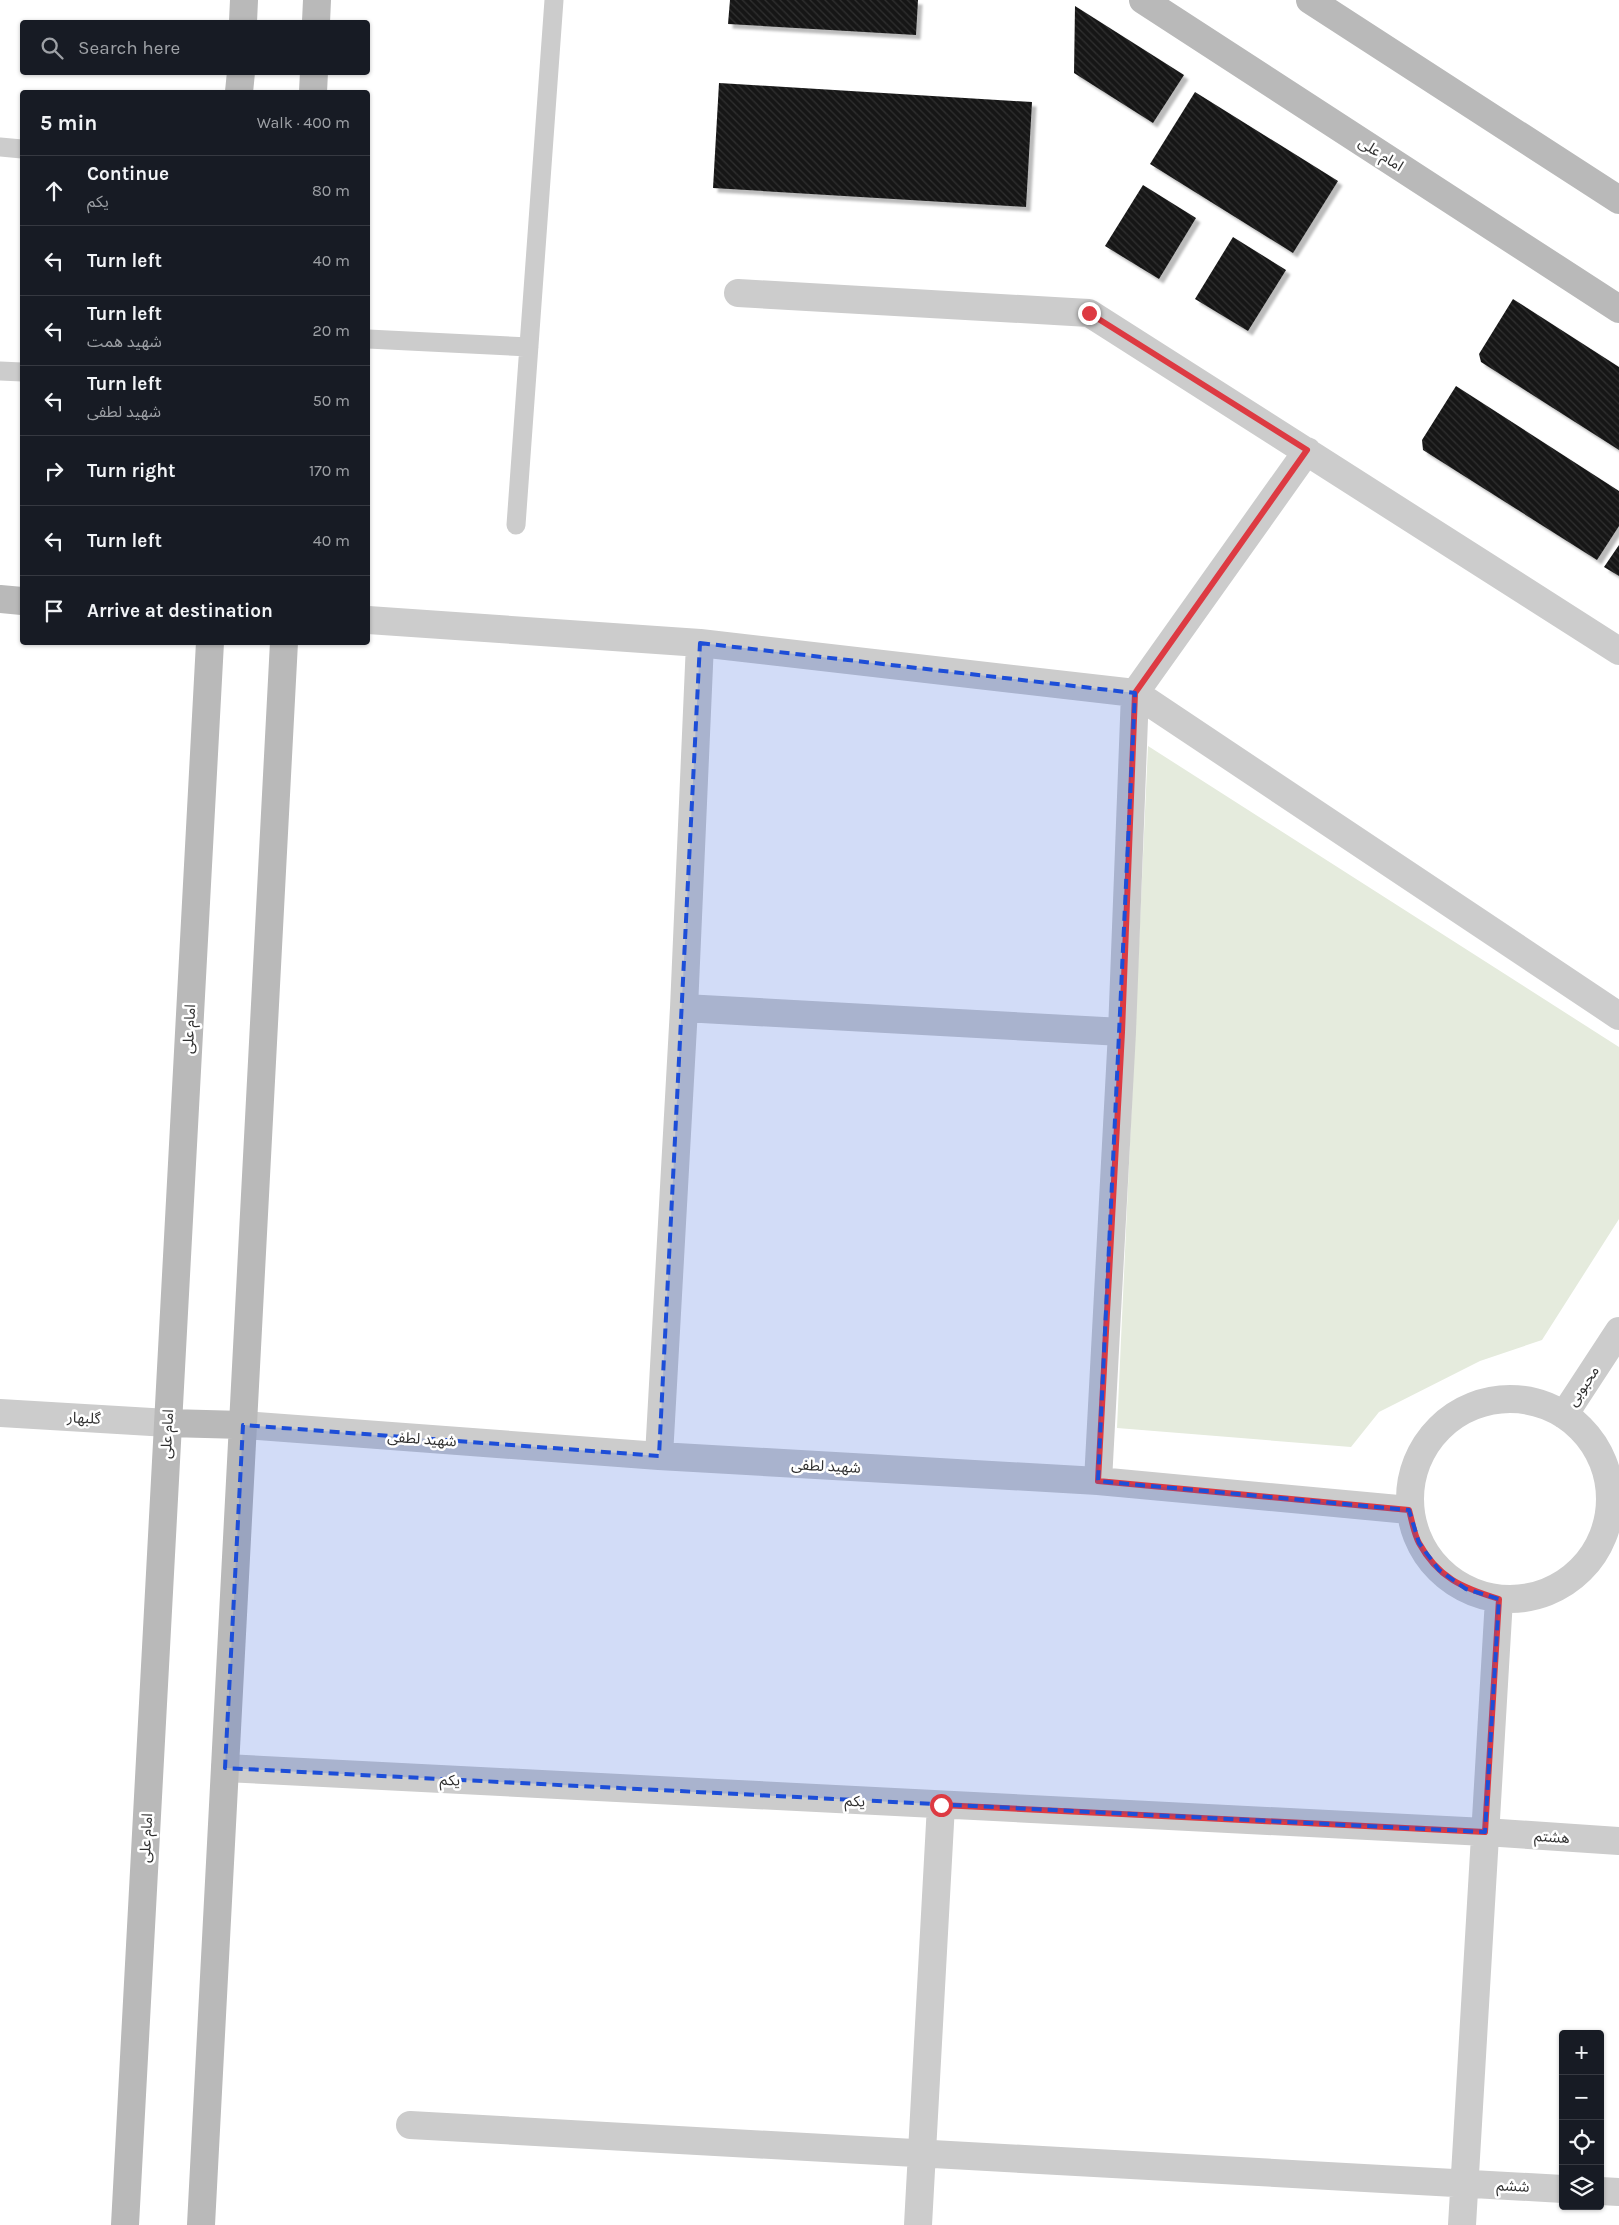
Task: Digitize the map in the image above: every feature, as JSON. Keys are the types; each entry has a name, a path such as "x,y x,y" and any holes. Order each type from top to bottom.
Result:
{"street":[{"path":"243,20 244,0"},
{"path":"316,20 318,0"},
{"name":"امام علی","path":"1143,0 1619,309"},
{"path":"1310,0 1619,200"},
{"path":"240,75 240,90"},
{"path":"313,90 314,75"},
{"path":"738,293 1089,313 1307,450 1619,651"},
{"path":"1098,1481 1122,1032 1135,693 1307,450"},
{"path":"0,599 20,601"},
{"path":"370,620 700,643 1135,693 1619,1016"},
{"path":"659,1456 684,1008 700,643"},
{"name":"امام علی","path":"125,2225 210,645"},
{"path":"201,2225 284,645"},
{"path":"684,1008 1122,1032"},
{"name":"محبوبی","path":"1564,1415 1619,1332"},
{"path":"1508,1398 1541,1403 1570,1418 1593,1442 1607,1471 1615,1504 1604,1536 1587,1564 1562,1585 1531,1597 1499,1599 1466,1589 1438,1570 1419,1543 1409,1510 1411,1477 1424,1446 1446,1420 1475,1404 1508,1398"},
{"name":"گلبهار","path":"0,1413 168,1423"},
{"path":"168,1423 243,1425"},
{"name":"شهید لطفی","path":"243,1425 659,1456 1098,1481 1409,1510"},
{"path":"1462,2225 1499,1599"},
{"name":"یکم","path":"225,1768 1485,1832"},
{"path":"918,2225 941,1805"},
{"name":"هشتم","path":"1485,1832 1619,1842"},
{"name":"ششم","path":"410,2125 1559,2189"},
{"path":"1604,2191 1619,2192"}],"lane":[{"path":"516,525 554,0"},
{"path":"0,147 20,149"},
{"path":"370,339 529,347"},
{"path":"0,371 20,372"}],"highlighted area":[{"path":"700,643 1135,693 1098,1481 1409,1510 1419,1543 1439,1570 1466,1589 1499,1599 1485,1832 225,1768 243,1425 659,1456"}],"shaded area":[{"path":"1148,746 1619,1047 1619,1219 1542,1340 1480,1361 1379,1412 1351,1447 1117,1428"}],"building":[{"path":"730,0 918,0 916,35 728,24"},
{"path":"1075,6 1184,75 1153,123 1074,73"},
{"path":"719,83 1032,102 1026,207 713,188"},
{"path":"1195,92 1338,181 1293,253 1150,164"},
{"path":"1143,185 1196,218 1159,279 1105,246"},
{"path":"1233,237 1286,270 1248,331 1195,299"},
{"path":"1513,299 1619,367 1619,450 1481,362 1479,354"},
{"path":"1456,386 1619,491 1619,526 1597,560 1423,450 1422,440"},
{"path":"1619,545 1619,576 1604,567"}],"route":[{"path":"941,1805 1485,1832 1499,1599 1466,1589 1438,1570 1419,1543 1409,1510 1098,1481 1122,1032 1135,693 1307,450 1089,313"}]}
